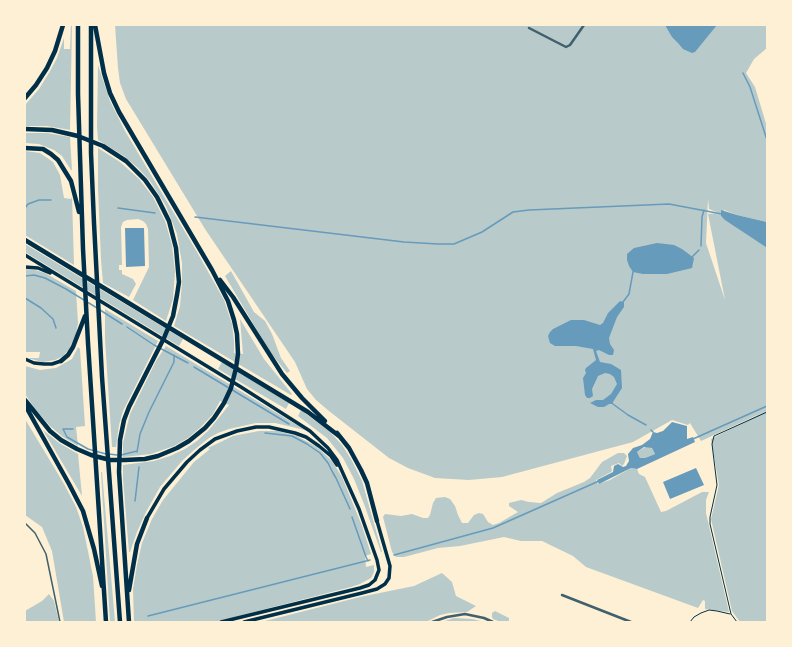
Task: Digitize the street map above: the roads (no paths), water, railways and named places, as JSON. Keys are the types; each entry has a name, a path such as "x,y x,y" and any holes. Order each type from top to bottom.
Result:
{"highway":[{"path":"25,98 36,85 49,64 55,51 63,25"},
{"path":"78,25 81,219 86,312 85,320 95,444 106,622"},
{"path":"91,25 91,153 95,256 120,622"},
{"path":"25,400 45,426 66,443 83,452 100,458 125,460 145,459 158,456 184,444 205,428 224,403 231,388 235,374 238,345 236,327 230,307 218,282 119,112 110,93 104,73 96,25"},
{"path":"25,129 58,131 88,139 115,153 131,166 145,180 164,209 169,221 178,254 179,275 177,295 168,329 137,389 126,414 121,433 119,472 129,622"},
{"path":"25,148 38,148 47,151 61,164 71,181 81,219"},
{"path":"26,241 308,412 340,436"},
{"path":"206,261 233,298 282,374 302,398 340,436 349,448 367,483 377,522"},
{"path":"60,360 68,355 73,348 85,320"},
{"path":"25,405 83,511 94,549 105,603"},
{"path":"128,600 137,544 147,518"}],"main road":[{"path":"25,255 310,431 322,441 333,454 359,509 377,560 379,572 374,582 354,590 221,622"},
{"path":"25,267 38,268 66,280"},
{"path":"25,359 34,363 44,364 52,364 60,360"},
{"path":"147,518 156,500 168,483 196,453 220,437 232,432 249,428 276,428 306,437 327,452 336,463 346,480"},
{"path":"244,622 362,593 383,586 388,581 390,570 377,522"}],"street":[{"path":"529,28 566,47 584,25"},
{"path":"562,595 631,622"},
{"path":"432,622 447,617 465,614 484,618 493,622"}],"lane":[{"path":"25,523 35,533 46,554 60,622"}],"water":[{"path":"665,25 717,25 695,52 692,53 683,49 672,37"},
{"path":"721,210 767,222 767,248 725,220 721,216"},
{"path":"125,228 144,228 145,266 126,267"},
{"path":"657,243 674,245 682,249 694,258 692,268 667,274 643,274 633,272 627,260 627,254 634,248"},
{"path":"620,301 624,302 624,307 617,317 609,338 610,344 614,350 613,355 609,355 599,350 596,351 600,362 611,364 621,370 622,388 613,404 598,407 590,403 596,400 603,400 611,394 617,384 614,377 605,373 598,376 592,389 593,396 587,398 585,395 583,378 586,373 586,368 596,360 593,349 576,346 555,346 550,343 548,336 553,329 571,320 584,320 600,325 603,323 608,313"},
{"path":"672,422 687,426 687,439 693,437 695,442 637,469 631,468 599,484 597,480 613,472 614,466 618,464 623,467 626,466 629,461 628,454 633,448 642,445 650,439 653,432 657,433 663,431","holes":["644,447 652,448 655,454 645,458 640,458 637,452"]},
{"path":"696,468 704,485 670,499 663,482"}],"waterway":[{"path":"743,73 750,87 767,140"},
{"path":"25,208 28,204 39,200 51,200"},
{"path":"195,217 404,242 454,244 482,232 513,212 529,210 669,204 722,214"},
{"path":"118,208 155,213"},
{"path":"701,246 702,217 704,210"},
{"path":"692,257 699,250"},
{"path":"623,302 629,294 633,272"},
{"path":"25,276 34,275 45,278 97,308"},
{"path":"25,298 41,308 53,319 56,328"},
{"path":"100,310 122,324"},
{"path":"127,327 154,345 188,363"},
{"path":"137,452 140,434 149,412 174,362 174,355"},
{"path":"194,367 289,424"},
{"path":"613,404 628,415 646,425"},
{"path":"693,439 767,406"},
{"path":"73,429 63,429 67,437 88,449 106,454"},
{"path":"265,433 292,436 320,453 328,463 350,509"},
{"path":"121,455 137,451"},
{"path":"109,454 117,455"},
{"path":"135,501 139,467"},
{"path":"394,555 493,528 599,481"},
{"path":"352,517 368,561"},
{"path":"148,616 370,560"}]}
